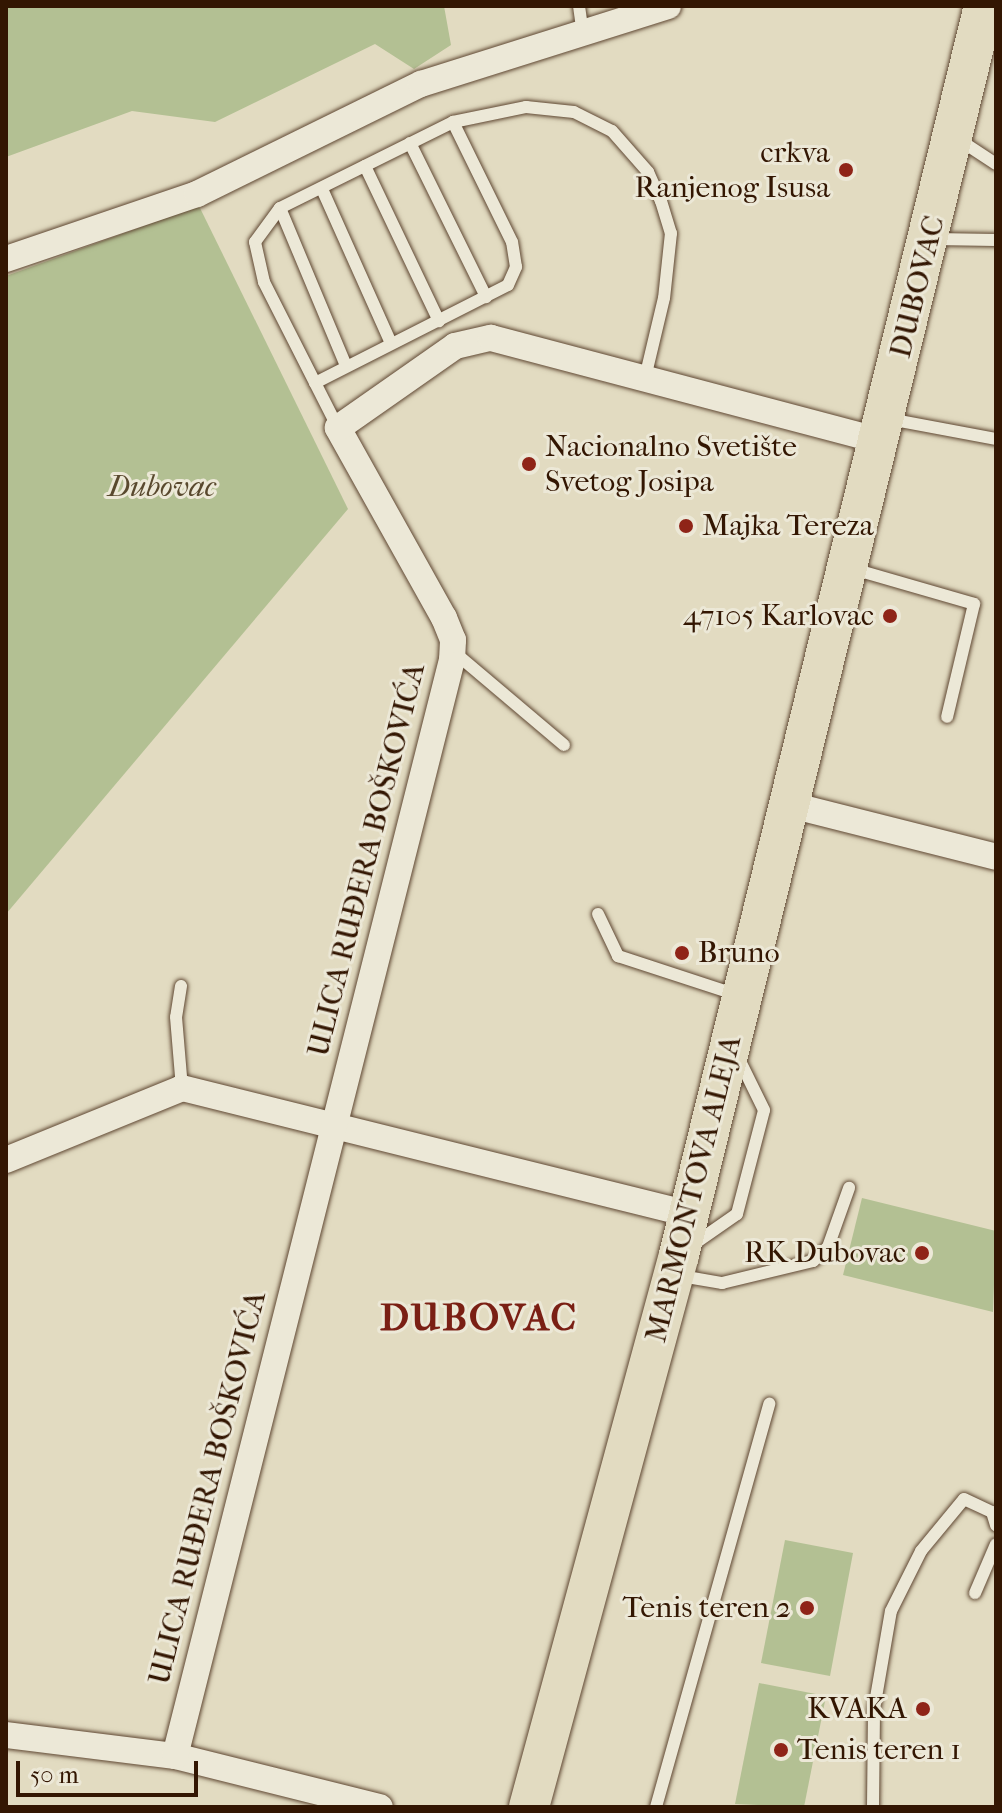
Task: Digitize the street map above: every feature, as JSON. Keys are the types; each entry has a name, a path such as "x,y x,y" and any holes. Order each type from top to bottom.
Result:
{"main road":[{"name":"DUBOVAC","path":"850,568 984,6"},
{"name":"MARMONTOVA ALEJA","path":"529,1807 676,1265 850,568"}],"street":[{"path":"6,259 197,194 421,84 668,6"},
{"path":"338,428 469,340 506,340 645,378 883,430"},
{"name":"ULICA RUĐERA BOŠKOVIĆA","path":"175,1756 452,651 444,618 338,428"},
{"path":"791,805 996,857"},
{"path":"6,1160 182,1088 689,1214"},
{"path":"6,1735 175,1756 380,1807"}],"lane":[{"path":"579,6 583,35"},
{"path":"338,428 264,282 255,242 280,208 410,143 453,122 526,107 574,112 612,131 648,172 671,233 664,298 645,378"},
{"path":"315,383 508,285 516,267 512,242 453,122"},
{"path":"954,137 996,164"},
{"path":"410,143 486,297"},
{"path":"365,166 439,321"},
{"path":"322,189 391,343"},
{"path":"280,208 346,366"},
{"path":"930,239 996,240"},
{"path":"883,430 996,439"},
{"path":"850,568 974,604 947,717"},
{"path":"452,651 564,745"},
{"path":"598,914 618,956 743,997"},
{"path":"181,986 176,1017 182,1088"},
{"path":"732,1044 764,1110 737,1214 676,1265 722,1283 813,1261 828,1247 849,1188"},
{"path":"656,1807 769,1404"},
{"path":"873,1807 874,1709 891,1611 921,1551 964,1499 992,1512 996,1525"},
{"path":"975,1593 996,1544"}],"green space":[{"path":"6,6 444,6 451,45 414,69 375,44 215,122 132,111 6,157"},
{"name":"Dubovac","path":"199,206 348,509 6,914 6,276"},
{"name":"RK Dubovac","path":"862,1198 996,1231 993,1312 843,1275"},
{"name":"Tenis teren 2","path":"785,1540 853,1553 830,1676 761,1663"},
{"name":"Tenis teren 1","path":"759,1683 826,1696 804,1807 735,1804"}],"place":[{"name":"crkva Ranjenog Isusa","path":"846,170"},
{"name":"Nacionalno Svetište Svetog Josipa","path":"529,464"},
{"name":"Majka Tereza","path":"686,526"},
{"name":"47105 Karlovac","path":"890,616"},
{"name":"Bruno","path":"682,953"},
{"name":"RK Dubovac","path":"922,1253"},
{"name":"Tenis teren 2","path":"807,1608"},
{"name":"KVAKA","path":"923,1709"},
{"name":"Tenis teren 1","path":"781,1750"}],"district":[{"name":"DUBOVAC","path":"479,1318"}]}
